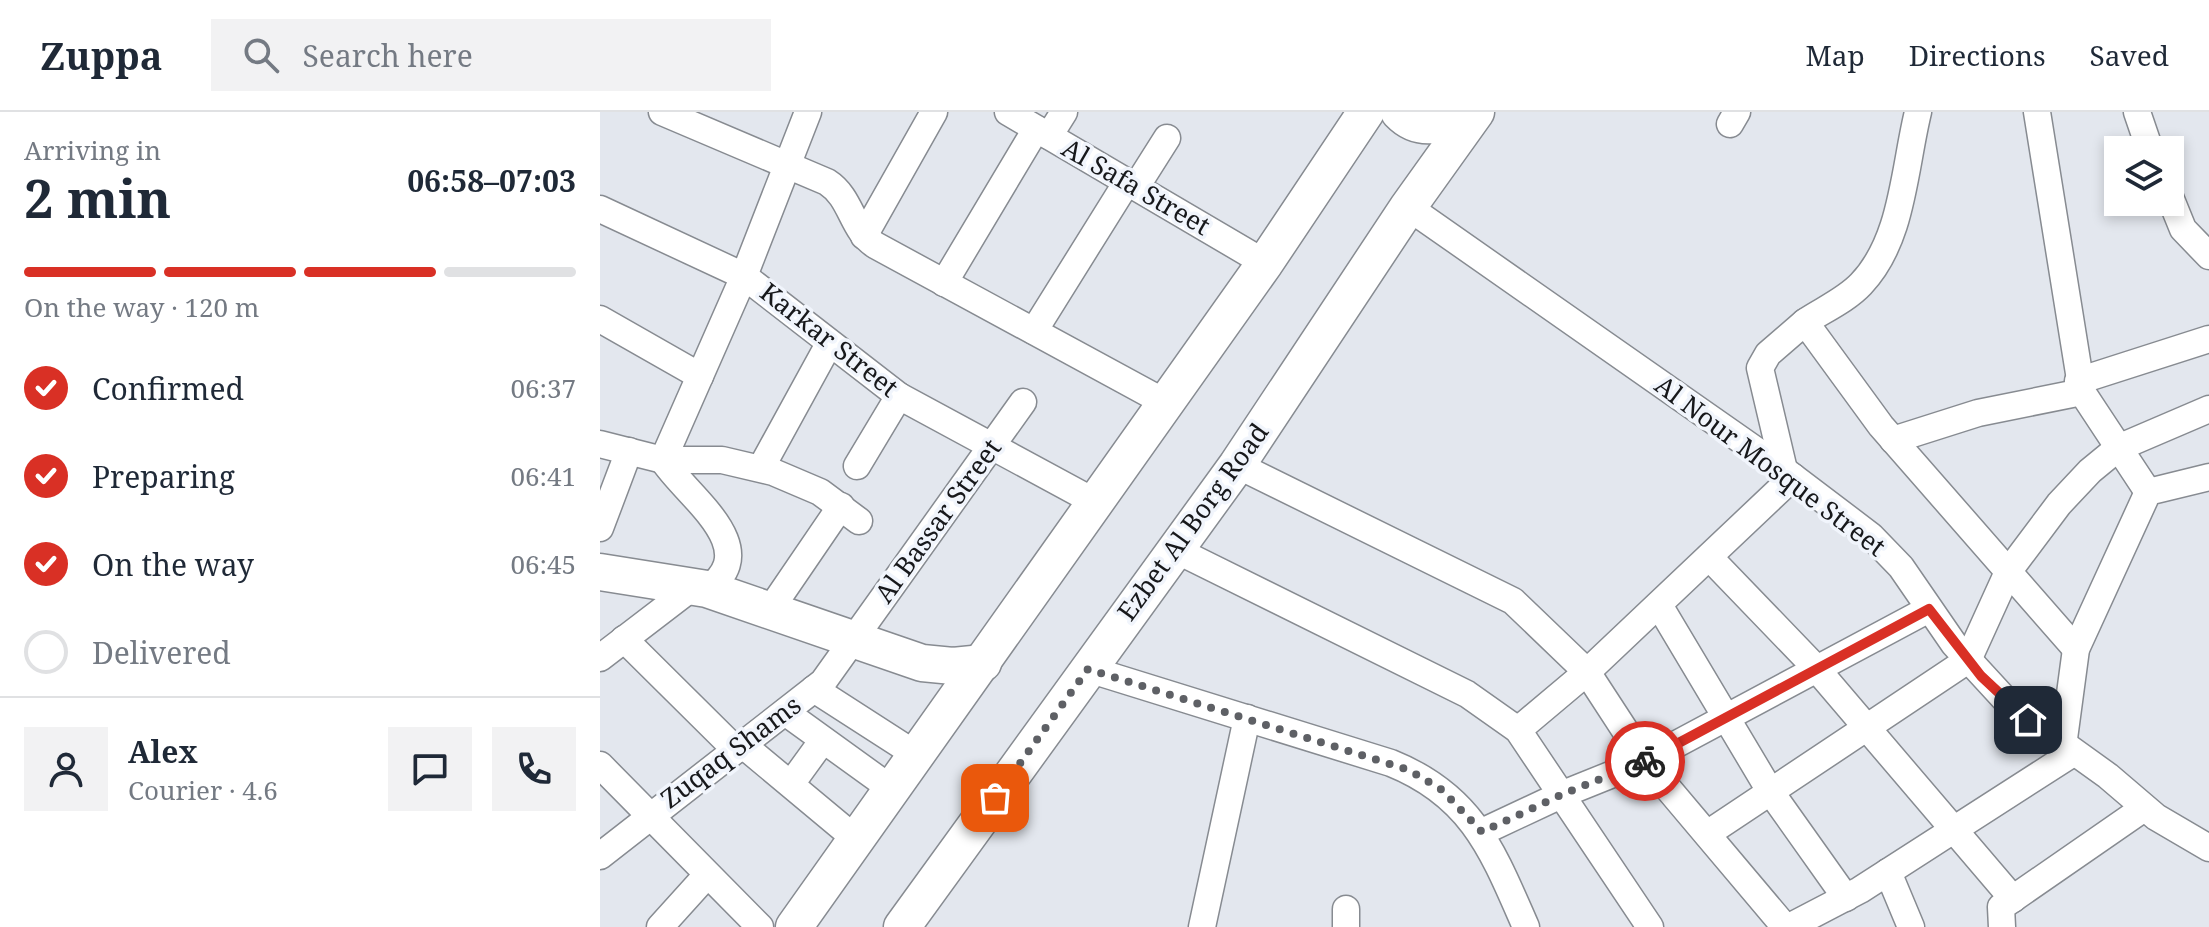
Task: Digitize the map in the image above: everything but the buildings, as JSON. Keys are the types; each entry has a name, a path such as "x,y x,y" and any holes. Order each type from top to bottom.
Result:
{"street":[{"path":"662,112 696,119 821,179 838,190 864,236 944,283 1166,403"},
{"path":"663,460 744,276 808,112"},
{"path":"864,236 934,112"},
{"name":"Al Safa Street","path":"1008,112 1265,263"},
{"path":"944,283 1043,132 1064,112"},
{"path":"794,927 1265,263 1366,112"},
{"path":"1399,112 1413,124 1432,127 1475,112"},
{"name":"Ezbet Al Borg Road","path":"902,927 1237,465 1408,207 1475,112"},
{"path":"1518,730 1659,605 1789,473 1760,368 1768,354 1805,322 1860,285 1895,231 1918,112"},
{"path":"2037,112 2080,387 2148,492"},
{"path":"2137,112 2145,136"},
{"path":"1034,331 1167,138"},
{"name":"Al Nour Mosque Street","path":"1408,207 1789,473 1882,546 1910,579 1968,660 2012,707 2108,776 2144,808 2209,848"},
{"name":"Karkar Street","path":"600,209 744,276 899,396 1095,502"},
{"path":"2178,216 2183,229 2209,256"},
{"path":"600,319 700,376"},
{"path":"1805,322 1893,440 2076,649"},
{"path":"1893,440 1978,413 2080,387 2209,339"},
{"path":"761,468 829,344"},
{"path":"857,466 899,396"},
{"name":"Al Bassar Street","path":"853,640 1023,402"},
{"path":"1707,834 1968,660 2008,572 2059,504 2118,448 2209,409"},
{"path":"600,444 663,460 722,460 761,468 797,481 850,513 770,610"},
{"path":"600,528 629,451"},
{"path":"600,658 726,568 726,539 709,513 663,460"},
{"path":"1237,465 1513,601 1587,672 1645,761 1787,927 1846,898 1953,831 2068,749 2076,649 2148,492"},
{"path":"2148,492 2209,477"},
{"path":"1174,549 1467,694 1518,730 1650,927"},
{"path":"1709,557 1815,667 2013,899"},
{"path":"600,572 701,588 922,663 953,666 983,663"},
{"path":"1659,605 1770,791 1846,898"},
{"path":"1482,832 1563,794 1645,761 1726,719 1815,667 1929,609"},
{"path":"624,639 740,747 791,784 857,840"},
{"name":"Zuqaq Shams","path":"600,856 814,689 853,640"},
{"path":"1088,669 1409,770 1442,790 1482,832 1526,927"},
{"path":"814,689 918,756"},
{"path":"785,712 893,790"},
{"path":"1202,927 1247,718"},
{"path":"791,784 823,740"},
{"path":"600,765 760,927"},
{"path":"2002,927 2001,907 2144,808"},
{"path":"1888,872 1911,927"},
{"path":"660,927 707,875"}],"way so far":[{"path":"995,798 1088,669 1409,770 1442,790 1482,832 1563,794 1645,761"}],"route":[{"path":"1645,761 1726,719 1815,667 1929,609 1981,676 2028,720"}]}
